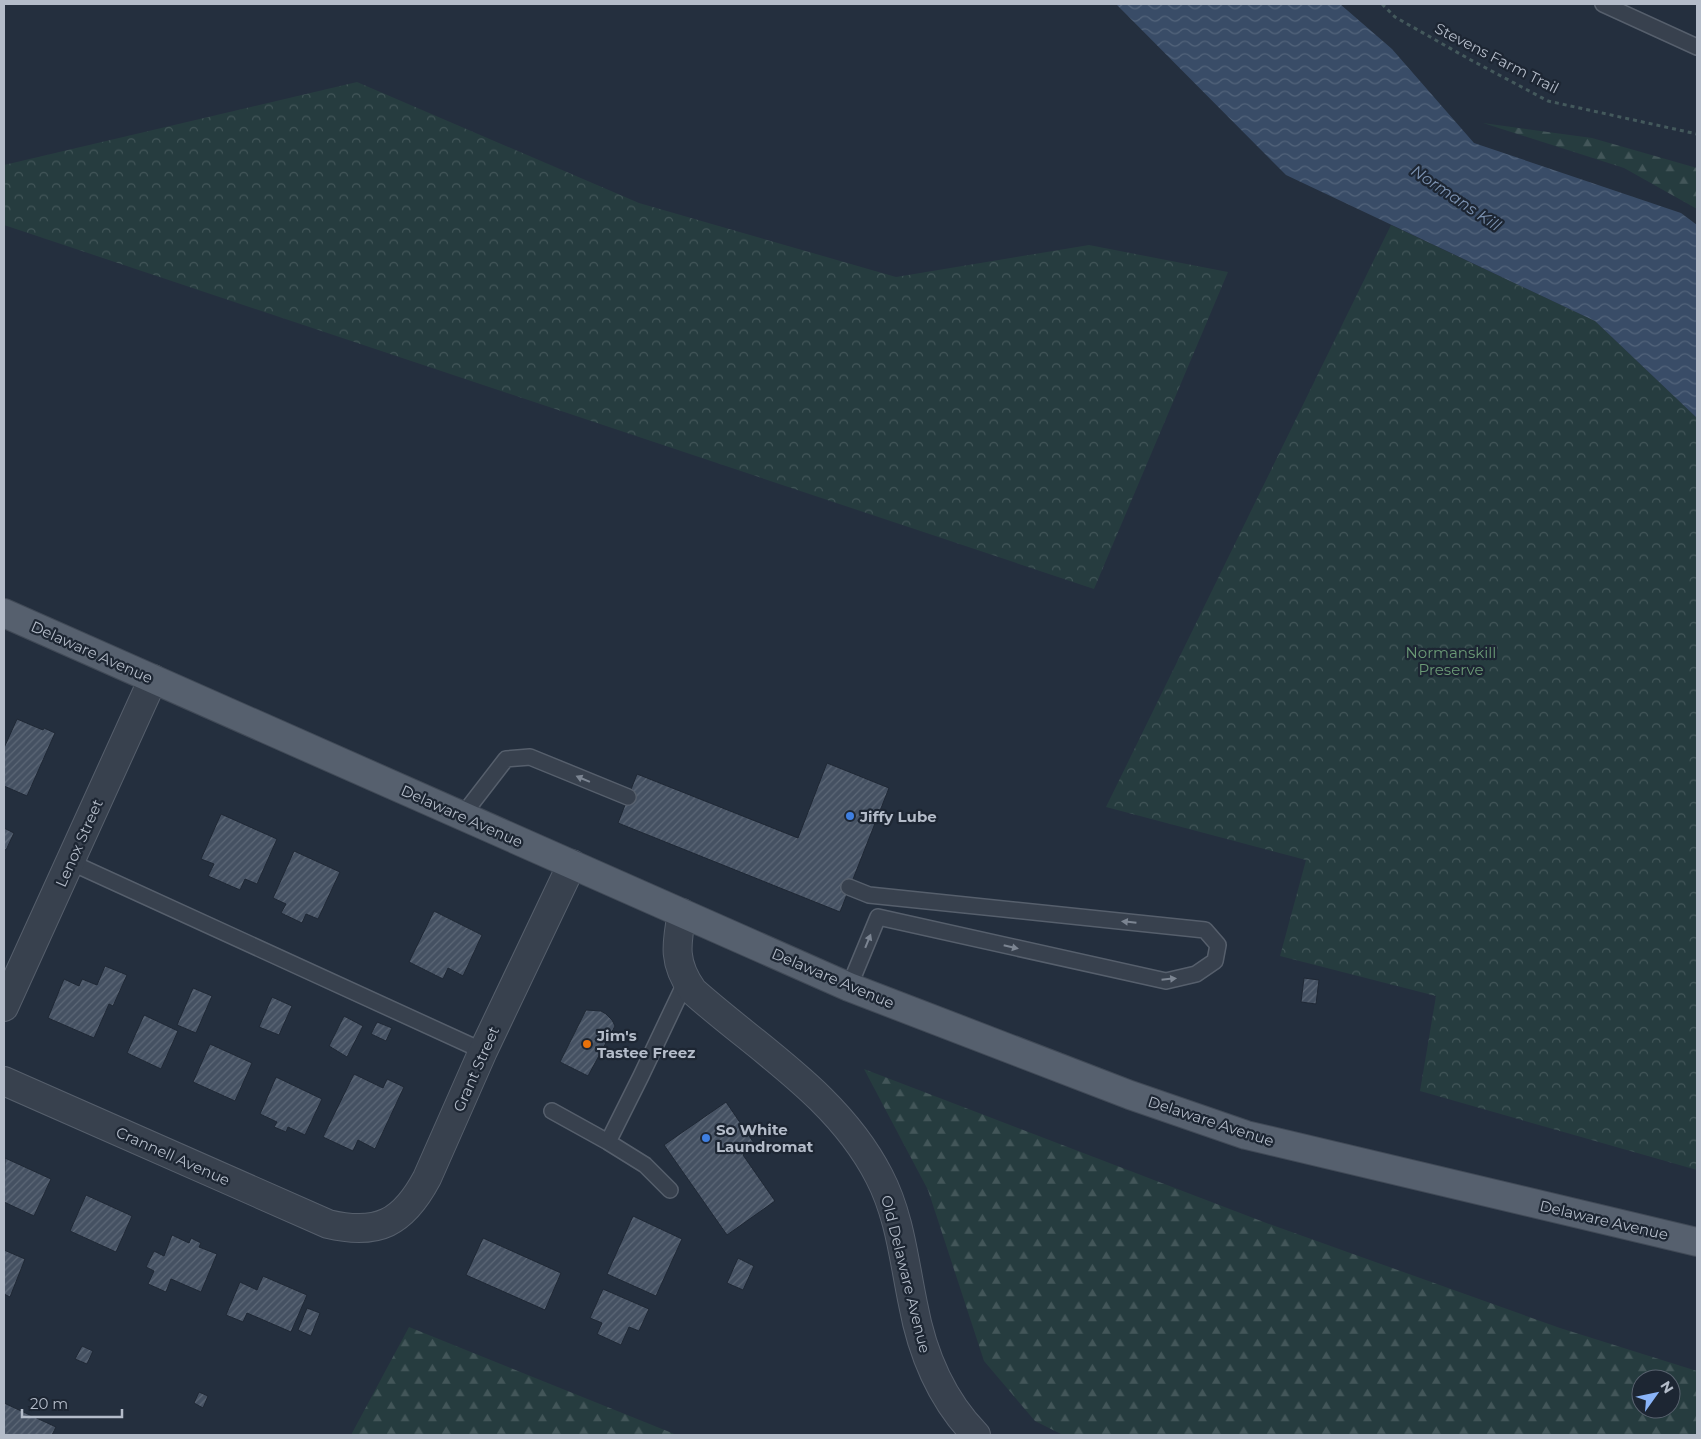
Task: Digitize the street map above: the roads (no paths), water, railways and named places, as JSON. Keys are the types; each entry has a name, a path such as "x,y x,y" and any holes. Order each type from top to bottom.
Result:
{"main road":[{"name":"Delaware Avenue","path":"4,613 849,986 1130,1095 1246,1135 1697,1242"}],"street":[{"name":"Lenox Street","path":"4,1006 153,679"},
{"name":"Grant Street","path":"342,1228 362,1229 383,1224 401,1214 414,1201 427,1178 483,1052 572,864"},
{"name":"Old Delaware Avenue","path":"682,913 677,940 677,954 686,981 693,991 790,1070 828,1106 854,1136 873,1164 884,1186 895,1217 913,1306 929,1361 945,1395 976,1435"},
{"name":"Crannell Avenue","path":"4,1081 328,1224 342,1228"}],"lane":[{"path":"1604,4 1697,47"},
{"path":"462,816 506,759 530,757 628,797"},
{"path":"70,862 483,1052"},
{"path":"849,986 878,917 1166,982 1196,974 1215,961 1218,945 1205,930 869,894 850,887"},
{"path":"608,1142 686,981"},
{"path":"552,1111 645,1165 670,1190"}],"water":[{"name":"Normans Kill","path":"1116,4 1340,4 1392,49 1474,143 1681,213 1697,225 1697,418 1595,321 1286,175"}],"place":[{"name":"Jiffy Lube","path":"850,816"},
{"name":"Jim's Tastee Freez","path":"587,1044"},
{"name":"So White Laundromat","path":"706,1138"}],"park label":[{"name":"Normanskill Preserve","path":"1451,660"}]}
